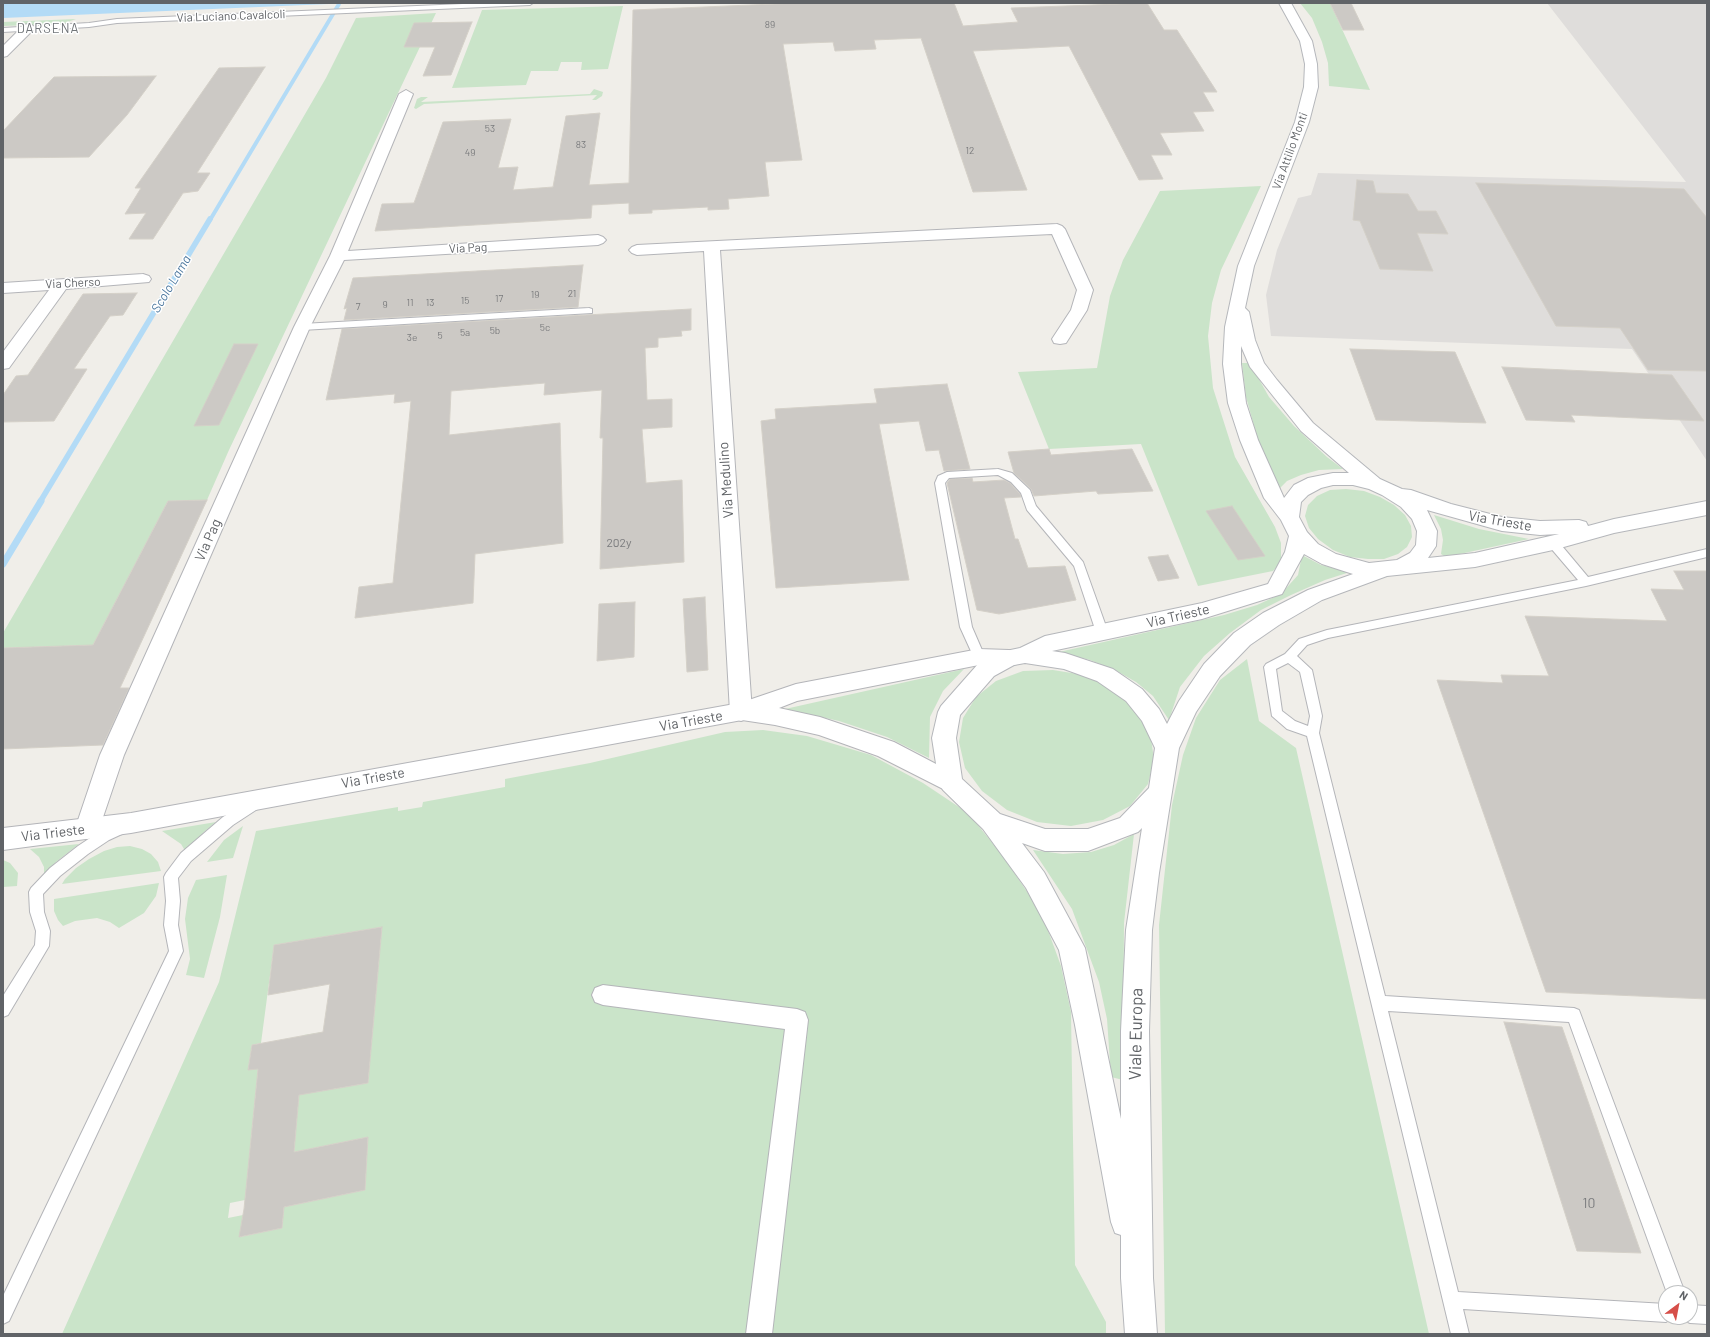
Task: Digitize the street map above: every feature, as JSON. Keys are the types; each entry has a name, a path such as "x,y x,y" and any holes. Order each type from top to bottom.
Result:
{"main road":[{"name":"Via Attilio Monti","path":"1285,3 1306,41 1311,64 1311,87 1302,122 1246,266 1232,334 1232,364 1237,403 1249,440 1274,498 1289,517"},
{"path":"3,52 28,28"},
{"name":"Via Pag","path":"87,829 112,755 302,327 338,256 406,94"},
{"path":"637,250 1057,229 1084,290 1079,310 1060,339"},
{"name":"Via Pag","path":"338,256 598,240"},
{"name":"Via Medulino","path":"712,247 742,712"},
{"name":"Via Cherso","path":"3,288 143,279"},
{"path":"3,364 61,284"},
{"name":"Via Attilio Monti","path":"1238,299 1247,340 1256,363 1271,384 1307,427 1382,487"},
{"path":"1333,479 1346,479 1382,487 1412,507 1421,516 1427,531 1426,546 1417,558 1395,568 1369,570 1335,562 1311,549 1299,536 1289,517 1292,501 1301,490 1315,482 1333,479"},
{"name":"Via Trieste","path":"1382,487 1446,510 1502,524 1540,528 1614,526"},
{"name":"Via Trieste","path":"1168,748 1187,707 1208,676 1242,639 1271,619 1315,596 1395,568 1447,564 1553,543 1614,526 1707,508"},
{"name":"Via Trieste","path":"3,839 131,823 742,712 796,693 979,657 1017,656 1045,644 1202,610 1275,589 1295,552 1299,536"},
{"path":"951,783 944,738 949,712 986,670 1017,656 1065,661 1105,675 1134,695 1151,715 1168,748"},
{"name":"Via Trieste","path":"742,712 775,716 827,728 886,748 951,783 992,822"},
{"name":"Viale Europa","path":"1141,1334 1137,1278 1135,1031 1139,930 1146,873 1168,748"},
{"path":"992,822 1045,840 1088,840 1129,825 1160,792"},
{"name":"Viale Europa","path":"992,822 1035,880 1072,948 1089,1026 1137,1278"}],"street":[{"path":"603,995 797,1020 759,1334"}],"lane":[{"name":"Via Luciano Cavalcoli","path":"3,30 117,21 530,3"},
{"path":"302,327 589,311"},
{"path":"979,657 966,627 940,484 942,478 947,475 998,472 1008,475 1015,480 1026,492 1031,507 1079,565 1102,632"},
{"path":"1553,543 1586,582"},
{"path":"1313,733 1291,725 1276,713 1270,667 1289,657 1303,642 1327,634 1586,582 1707,553"},
{"path":"1289,657 1306,670 1316,716 1313,733 1460,1334"},
{"path":"3,1315 176,951 171,926 173,902 171,876 186,857 228,821 262,799"},
{"path":"3,1010 42,946 43,931 37,912 36,892 55,872 83,850 104,836 131,823"},
{"path":"1379,1003 1574,1015 1673,1285"},
{"path":"1452,1300 1658,1313"}],"shaded area":[{"path":"1547,3 1707,3 1707,461 1632,349 1271,336 1266,295 1277,250 1298,198 1311,195 1318,173 1686,182"}],"green space":[{"path":"1300,3 1330,3 1370,90 1329,86 1328,63 1322,42 1312,18"},
{"path":"623,6 608,69 581,70 582,62 561,62 558,71 531,71 526,85 452,88 482,10"},
{"path":"436,13 229,450 207,500 168,501 93,645 3,648 3,633 326,78 356,18"},
{"path":"76,19 62,24 3,26 3,22"},
{"path":"594,89 603,92 602,96 596,100 592,100 597,95 424,104 416,109 414,108 417,99 421,97 428,97 421,102 590,94"},
{"path":"1261,186 1221,270 1212,303 1208,336 1213,388 1235,457 1275,527 1281,543 1281,562 1273,571 1198,586 1141,444 1049,449 1018,372 1097,368 1110,296 1123,260 1160,191"},
{"path":"1242,363 1250,363 1269,397 1294,426 1327,457 1343,469 1319,470 1301,475 1287,481 1278,490 1261,451 1246,397"},
{"path":"1346,489 1364,491 1380,497 1394,505 1405,515 1411,526 1412,537 1407,547 1398,554 1384,559 1368,559 1350,557 1333,550 1318,539 1309,528 1305,516 1308,505 1317,496 1330,490"},
{"path":"1434,515 1479,529 1529,539 1446,557 1441,554 1443,540 1441,529"},
{"path":"1302,555 1321,565 1350,572 1325,580 1261,610 1230,633 1204,656 1180,687 1169,720 1153,696 1136,682 1115,670 1090,660 1059,652 1224,615 1257,605 1281,594 1298,575"},
{"path":"1247,659 1259,721 1296,748 1429,1334 1165,1334 1159,925 1172,805 1183,755 1196,718 1220,680"},
{"path":"964,669 943,691 930,717 929,758 887,737 839,721 785,709"},
{"path":"1053,670 1084,675 1113,689 1135,708 1150,732 1154,759 1148,784 1130,806 1103,820 1071,826 1037,822 1007,810 982,791 965,768 959,742 963,718 976,697 996,681 1023,671"},
{"path":"763,730 807,736 871,755 923,783 968,813 1003,856 1042,914 1061,966 1071,1012 1075,1265 1106,1322 1106,1334 62,1334 219,982 256,831 398,807 398,811 422,807 423,802 505,787 505,779 590,763 725,732","holes":["382,927 368,1083 315,1092 323,1032 304,1035 294,1152 368,1137 365,1190 284,1207 282,1228 240,1237 243,1215 228,1218 230,1203 245,1200 258,1069 248,1069 252,1045 261,1043 274,945"]},
{"path":"216,822 204,832 187,854 181,844 162,831"},
{"path":"243,826 233,858 207,862 224,840"},
{"path":"1134,834 1124,923 1123,1080 1111,1077 1107,1019 1099,982 1072,909 1033,850 1063,854 1091,852 1114,845"},
{"path":"79,844 56,862 44,875 44,867 39,857 30,849"},
{"path":"130,846 142,849 151,854 158,862 161,871 62,884 76,868 89,859 104,851 117,847"},
{"path":"3,860 10,863 18,873 17,886 3,887"},
{"path":"227,875 220,917 204,978 186,975 190,959 185,919 188,898 196,880"},
{"path":"159,883 156,896 144,913 119,928 110,922 97,918 75,921 63,926 58,920 54,911 54,899"}],"water":[{"path":"3,3 352,3 3,18"}],"building":[{"path":"798,3 954,3 963,26 1018,22 1011,8 1147,3 1164,30 1177,30 1217,92 1203,92 1214,111 1193,112 1204,131 1160,133 1172,155 1151,155 1163,179 1139,180 1069,46 973,51 1027,190 973,192 921,38 874,40 876,49 835,51 833,42 783,44 802,160 765,162 769,196 728,199 729,209 708,210 708,207 652,210 652,213 629,214 629,203 592,205 591,218 375,231 382,204 414,203 443,122 511,119 498,168 518,167 513,190 553,187 566,116 600,113 589,185 629,183 633,10"},
{"path":"1330,3 1351,3 1364,30 1343,30"},
{"path":"472,22 451,75 423,76 435,47 404,47 414,23"},
{"path":"265,67 197,173 210,173 198,191 183,193 153,239 129,239 146,213 125,214 141,188 135,188 219,68"},
{"path":"156,76 127,115 89,157 3,158 3,131 54,77"},
{"path":"1357,180 1373,181 1376,193 1408,194 1418,211 1436,211 1448,234 1417,233 1433,271 1380,269 1360,221 1353,220"},
{"path":"1476,183 1684,189 1707,218 1707,371 1648,370 1620,328 1556,326"},
{"path":"583,265 578,307 344,320 347,308 344,309 353,278"},
{"path":"137,293 123,315 110,316 74,369 87,369 54,421 3,422 3,395 16,376 28,375 83,294"},
{"path":"691,309 691,330 681,331 682,336 658,338 658,347 645,348 647,400 672,399 672,427 642,429 646,483 682,480 684,562 600,569 603,438 600,438 602,390 544,395 545,383 451,391 449,435 560,423 563,543 475,554 473,603 355,618 359,587 393,583 411,401 394,403 395,394 326,400 342,329"},
{"path":"234,344 258,344 219,425 194,426"},
{"path":"1350,349 1455,352 1486,423 1376,420"},
{"path":"1502,367 1672,375 1704,421 1571,415 1575,422 1526,420"},
{"path":"947,384 970,469 944,471 939,450 926,451 919,421 879,424 909,580 776,588 761,421 776,419 775,409 877,403 874,389"},
{"path":"1049,449 1051,455 1132,449 1153,491 1098,494 1096,491 1034,496 1031,489 1014,473 1008,452"},
{"path":"972,478 973,482 1004,480 1010,483 1020,494 1021,497 1004,498 1015,539 1018,539 1028,568 1065,566 1076,600 999,614 977,610 947,483 950,479"},
{"path":"207,500 120,688 129,688 103,745 3,749 3,648 93,645 168,501"},
{"path":"1232,506 1265,556 1238,560 1206,511"},
{"path":"1168,555 1179,578 1158,581 1148,557"},
{"path":"1674,571 1707,571 1707,999 1546,992 1437,680 1503,683 1501,675 1549,676 1525,616 1667,621 1651,589 1684,590"},
{"path":"705,597 708,670 687,672 683,599"},
{"path":"635,602 634,657 597,661 599,604"},
{"path":"382,927 368,1083 299,1095 294,1152 368,1137 365,1190 284,1207 282,1228 239,1237 244,1209 258,1069 248,1070 252,1045 323,1032 330,984 268,995 274,945"},
{"path":"1504,1022 1562,1027 1641,1253 1577,1251"}],"waterway":[{"name":"Scolo Lama","path":"210,220 339,4"},
{"name":"Scolo Lama","path":"40,502 210,219"},
{"name":"Scolo Lama","path":"3,564 41,501"}],"district":[{"name":"DARSENA","path":"48,29"}]}
